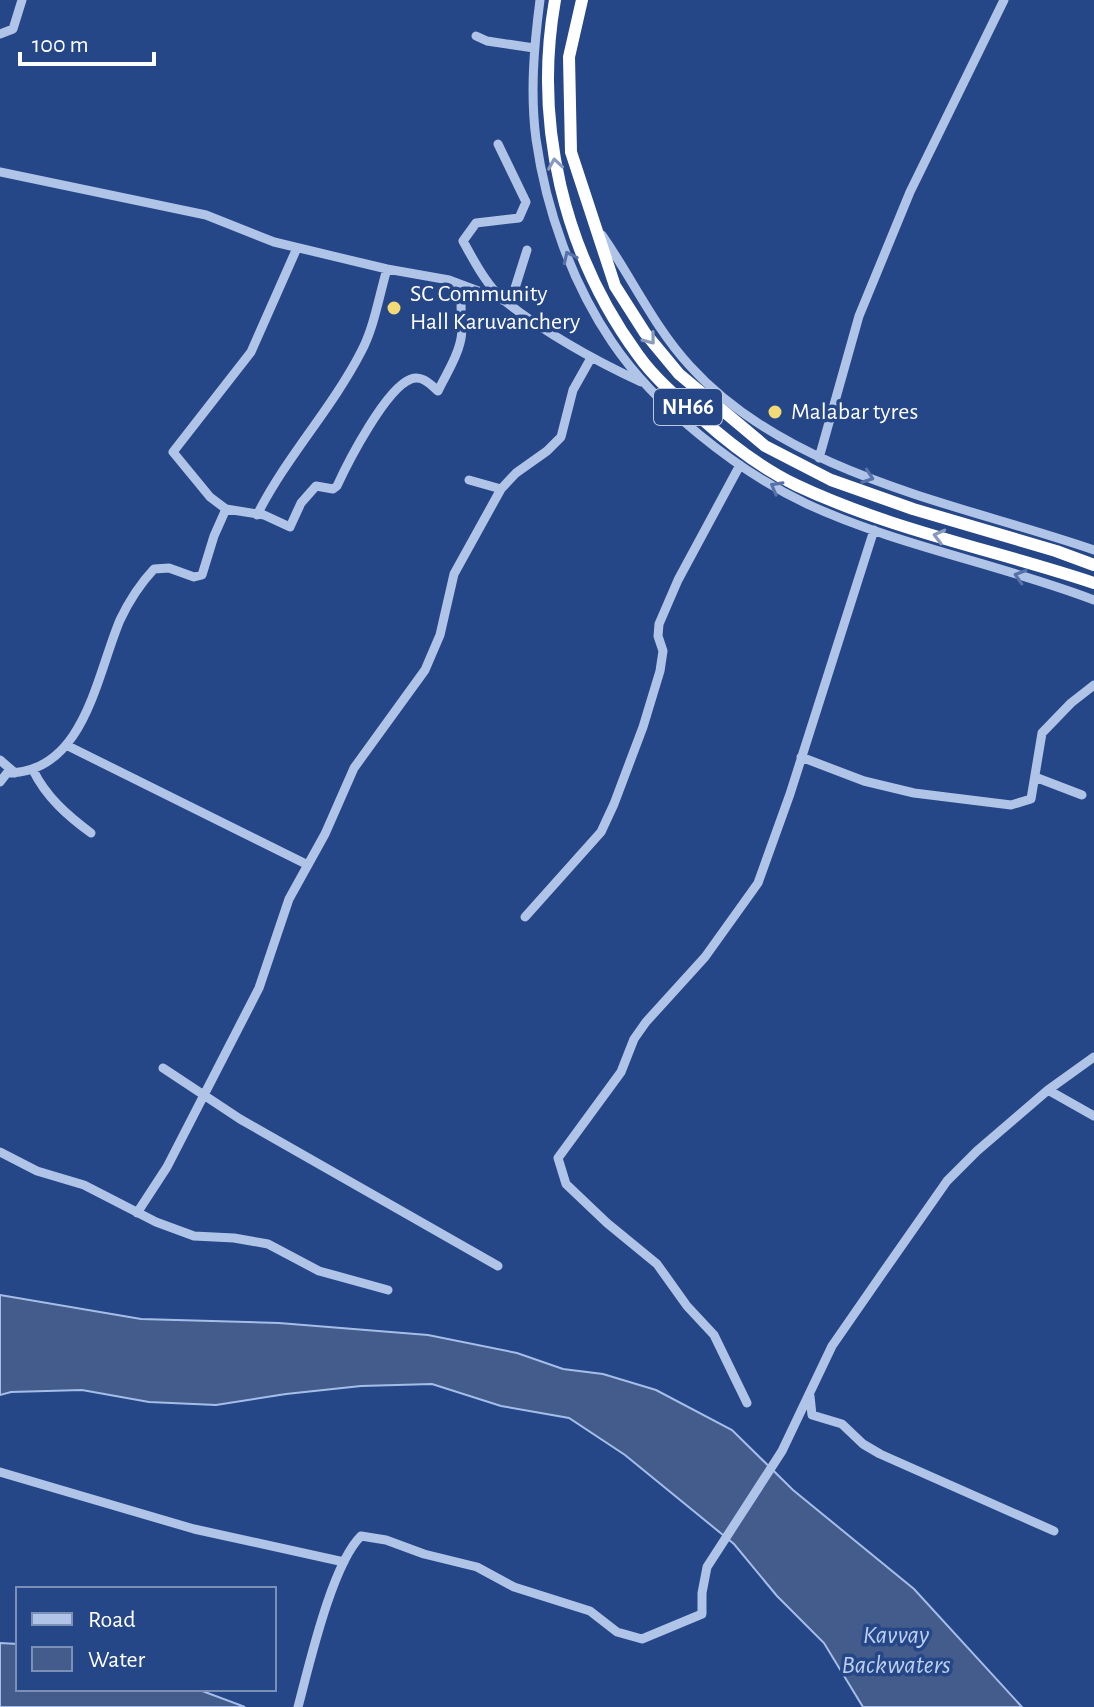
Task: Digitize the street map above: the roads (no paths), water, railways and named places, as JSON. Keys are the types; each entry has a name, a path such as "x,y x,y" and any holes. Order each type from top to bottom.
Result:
{"highway":[{"name":"NH66","path":"555,0 548,72 550,129 558,183 575,239 604,302 639,357 677,398 712,428 752,460 794,484 864,513 1094,583"},
{"name":"NH66","path":"582,0 569,57 571,152 615,286 645,333 679,374 765,446 831,480 1094,565"}],"street":[{"path":"0,34 13,29 22,0"},
{"path":"540,0 534,48 536,138 546,190 563,245 586,296 612,343 648,385 698,432 740,465 805,503 874,530 1094,600"},
{"path":"819,458 859,316 910,192 1004,0"},
{"path":"476,36 487,41 534,48"},
{"path":"498,144 526,202 519,218 476,223 463,241 477,265 507,302"},
{"path":"0,172 206,215 262,238 297,248 449,280 507,302 591,358 648,385"},
{"path":"593,222 656,322 690,366 759,423 819,458 865,477 1094,550"},
{"path":"297,248 251,352 173,452 210,497 226,509 264,515 290,527 301,503 316,486 333,489 337,486 388,396 411,379 424,379 438,391 460,343 462,323 459,301 465,286"},
{"path":"507,302 527,250"},
{"path":"257,515 282,469 300,449 363,350 387,269"},
{"path":"137,1213 167,1167 259,988 289,899 354,768 425,670 440,635 454,574 501,489 561,437 573,390 591,358"},
{"path":"525,917 601,832 643,727 660,671 663,651 658,636 659,624 678,580 740,465"},
{"path":"469,480 501,489"},
{"path":"0,782 7,773 42,767 73,739 88,709 121,619 138,586 154,569 169,568 194,577 202,575 226,509"},
{"path":"747,1403 714,1335 687,1306 657,1264 566,1184 558,1158 621,1072 634,1039 646,1022 705,957 758,883 874,530"},
{"path":"801,757 864,781 914,793 1011,805 1031,799 1042,733 1094,685"},
{"path":"66,745 308,865"},
{"path":"0,760 15,773"},
{"path":"33,770 42,788 73,820 91,833"},
{"path":"1035,777 1082,795"},
{"path":"298,1707 319,1630 349,1547 361,1536 386,1540 424,1554 477,1567 514,1587 590,1611 617,1632 642,1639 702,1614 707,1567 782,1451 832,1346 947,1181 1048,1090 1094,1057"},
{"path":"163,1068 240,1119 498,1266"},
{"path":"1048,1090 1094,1116"},
{"path":"0,1152 37,1171 84,1185 137,1213 194,1236 268,1244 319,1271 388,1290"},
{"path":"810,1396 812,1415 842,1424 863,1444 880,1454 1054,1531"},
{"path":"0,1472 194,1529 344,1562"}],"water":[{"name":"Kavvay Backwaters","path":"0,1295 141,1319 279,1323 428,1335 517,1353 563,1369 603,1374 656,1390 732,1430 793,1490 914,1589 1022,1707 863,1707 824,1643 777,1596 734,1544 625,1455 569,1418 501,1406 432,1384 361,1386 216,1405 149,1402 82,1390 0,1395"},
{"path":"0,1643 16,1644 16,1691 202,1691 245,1707 0,1707"}],"place":[{"name":"SC Community Hall Karuvanchery","path":"394,308"},
{"name":"Malabar tyres","path":"775,412"}]}
